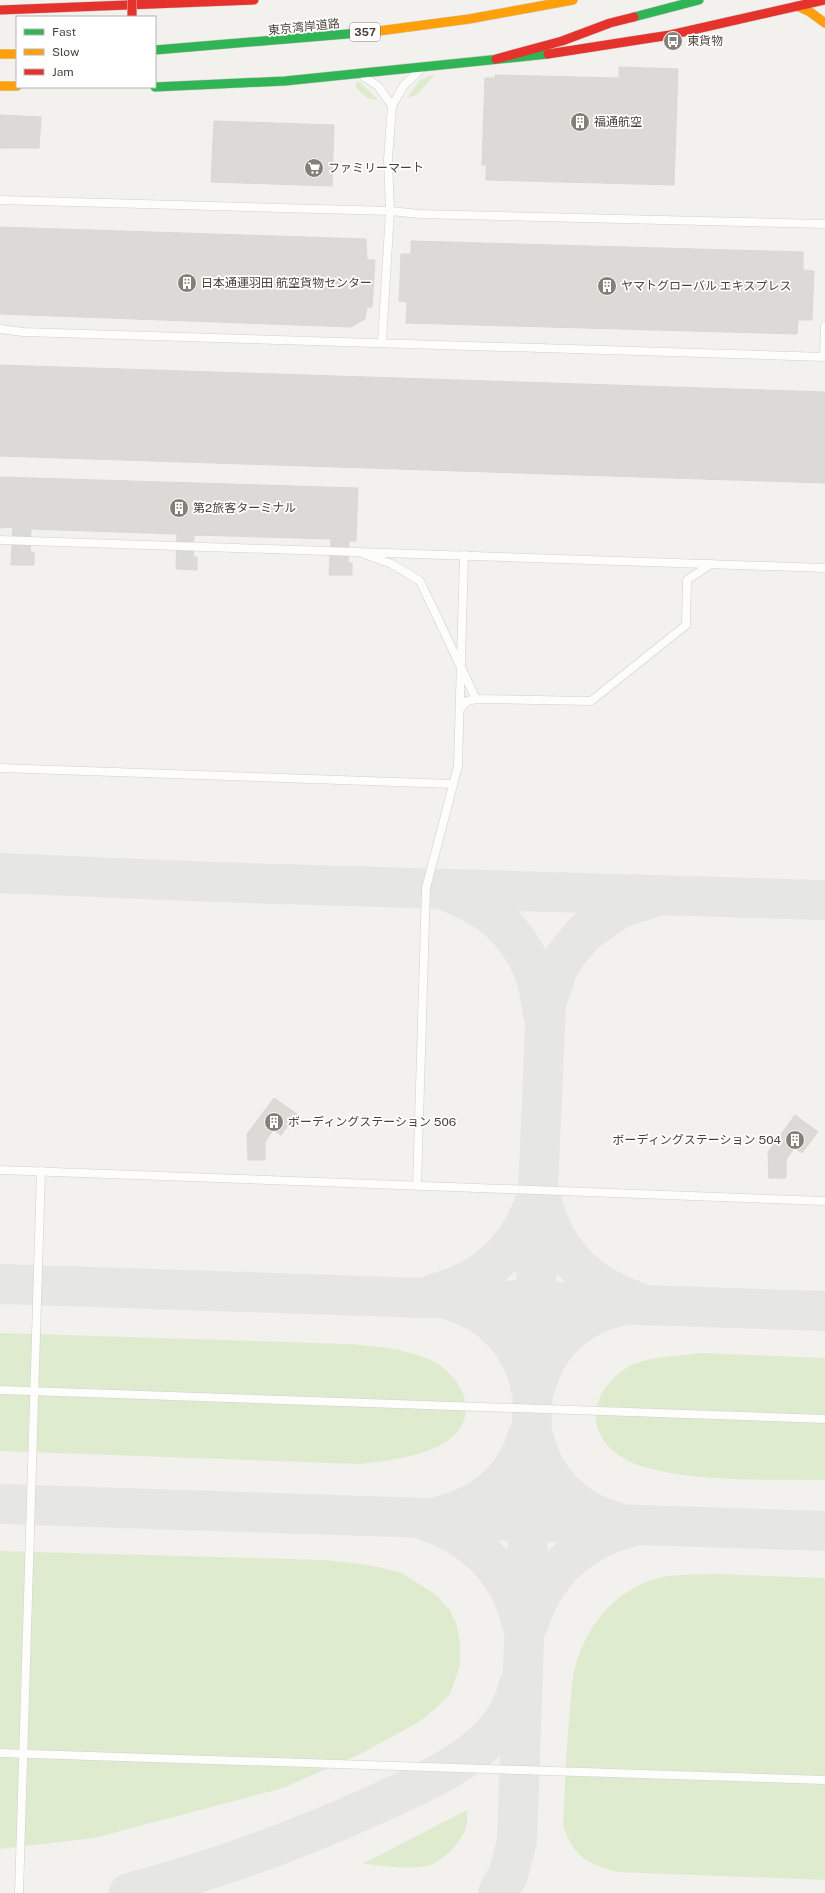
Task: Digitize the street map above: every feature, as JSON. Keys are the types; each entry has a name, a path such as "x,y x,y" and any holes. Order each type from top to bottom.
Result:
{"main road":[{"path":"123,0 124,16"},
{"path":"132,0 132,16"},
{"path":"0,11 254,0"},
{"name":"東京湾岸道路","path":"156,50 292,41 423,26 573,0"},
{"path":"496,60 562,41 610,23 699,0"},
{"path":"156,87 285,81 430,65 496,60 621,44 824,0"},
{"path":"797,6 810,12 825,23"},
{"path":"0,54 16,54"},
{"path":"0,86 16,86"}],"lane":[{"path":"382,342 390,211 388,159 392,106 398,93 410,78 430,65"},
{"path":"355,73 372,81 392,106"},
{"path":"0,200 390,211 420,214 825,224"},
{"path":"0,329 23,332 825,357 825,326"},
{"path":"0,540 825,568"},
{"path":"357,551 392,564 420,581 476,699"},
{"path":"417,1186 426,888 458,766 464,555"},
{"path":"460,709 467,701 476,699 591,701 686,625 687,580 712,564"},
{"path":"0,768 453,784"},
{"path":"0,1170 825,1201"},
{"path":"19,1893 41,1171"},
{"path":"0,1390 825,1419"},
{"path":"0,1753 825,1780"}],"green space":[{"path":"435,74 418,94 407,98 420,80"},
{"path":"356,82 360,82 378,100 367,98 356,88"},
{"path":"0,1333 348,1344 397,1350 432,1360 449,1373 462,1390 464,1396 465,1415 459,1430 447,1441 431,1450 394,1460 359,1464 0,1451"},
{"path":"701,1353 825,1358 825,1480 756,1480 708,1478 685,1475 641,1466 627,1460 605,1443 599,1432 596,1420 597,1407 601,1394 616,1376 626,1368 640,1362 657,1358"},
{"path":"0,1551 325,1560 368,1565 400,1572 435,1594 449,1609 456,1623 460,1642 460,1666 450,1694 419,1722 358,1755 283,1788 94,1838 0,1849"},
{"path":"715,1574 825,1578 825,1880 618,1872 598,1866 583,1858 572,1845 563,1825 567,1745 573,1680 579,1654 585,1640 602,1615 612,1604 635,1587 657,1578"},
{"path":"467,1810 467,1826 461,1839 446,1855 435,1863 413,1868 362,1864"}],"building":[{"name":"福通航空","path":"619,67 678,69 674,185 486,180 486,165 482,165 485,78 495,78 495,75 619,78"},
{"path":"0,115 41,117 39,148 0,148"},
{"path":"214,121 334,125 332,186 211,182"},
{"name":"日本通運羽田 航空貨物センター","path":"0,227 366,239 367,260 375,260 372,307 367,307 365,319 351,327 0,314"},
{"name":"ヤマトグローバル エキスプレス","path":"411,241 803,252 803,270 814,271 812,320 798,320 797,334 406,323 407,302 399,301 401,254 411,254"},
{"path":"0,365 825,392 825,483 0,456"},
{"name":"第2旅客ターミナル","path":"0,477 358,488 356,541 349,541 348,563 352,563 352,575 329,575 331,539 194,535 193,557 197,557 197,570 176,569 177,534 31,529 30,552 34,552 34,565 11,565 13,527 0,528"},
{"name":"ボーディングステーション 506","path":"274,1098 297,1114 281,1135 273,1130 265,1142 265,1160 248,1160 247,1134"},
{"name":"ボーディングステーション 504","path":"795,1115 818,1132 802,1153 794,1148 786,1160 786,1178 769,1178 768,1152"}],"taxiway":[{"path":"0,873 213,882 825,900"},
{"path":"448,892 477,905 489,913 500,922 519,944 527,957 538,983 544,1017"},
{"path":"498,1893 508,1875 517,1841 536,1301 538,1191 546,1004 558,968 566,955 584,933 620,908 661,895"},
{"path":"436,1293 454,1288 470,1280 485,1271 498,1260 510,1248 520,1234 535,1201"},
{"path":"542,1202 555,1236 564,1251 575,1264 602,1286 635,1301"},
{"path":"0,1284 825,1311"},
{"path":"452,1301 480,1313 503,1333 513,1344 520,1357 530,1386"},
{"path":"536,1385 547,1357 566,1334 590,1317 603,1311 618,1307"},
{"path":"533,1435 537,1450 544,1465 562,1490 585,1509 614,1521"},
{"path":"442,1515 471,1505 495,1488 515,1465 522,1452 527,1437"},
{"path":"0,1504 825,1531"},
{"path":"426,1521 459,1536 474,1546 487,1558 508,1587 516,1603 521,1621"},
{"path":"529,1623 535,1606 544,1590 554,1575 566,1562 594,1541 628,1528"},
{"path":"129,1893 225,1864 287,1842 349,1817 439,1774 468,1756 493,1734 508,1712 518,1687"}],"traffic: fast":[{"path":"634,17 699,0"},
{"path":"156,50 371,32"},
{"path":"156,87 285,81 548,54"}],"traffic: slow":[{"path":"371,32 469,19 573,0"},
{"path":"797,6 810,12 825,23"},
{"path":"0,54 16,54"},
{"path":"0,86 16,86"}],"traffic: jam":[{"path":"132,0 132,16"},
{"path":"0,10 254,0"},
{"path":"548,54 670,35 824,0"},
{"path":"496,59 562,41 610,23 634,17"}],"place":[{"name":"東貨物","path":"673,41"},
{"name":"福通航空","path":"580,122"},
{"name":"ファミリーマート","path":"314,168"},
{"name":"日本通運羽田 航空貨物センター","path":"187,283"},
{"name":"ヤマトグローバル エキスプレス","path":"607,286"},
{"name":"第2旅客ターミナル","path":"179,508"},
{"name":"ボーディングステーション 506","path":"274,1122"},
{"name":"ボーディングステーション 504","path":"795,1140"}]}
